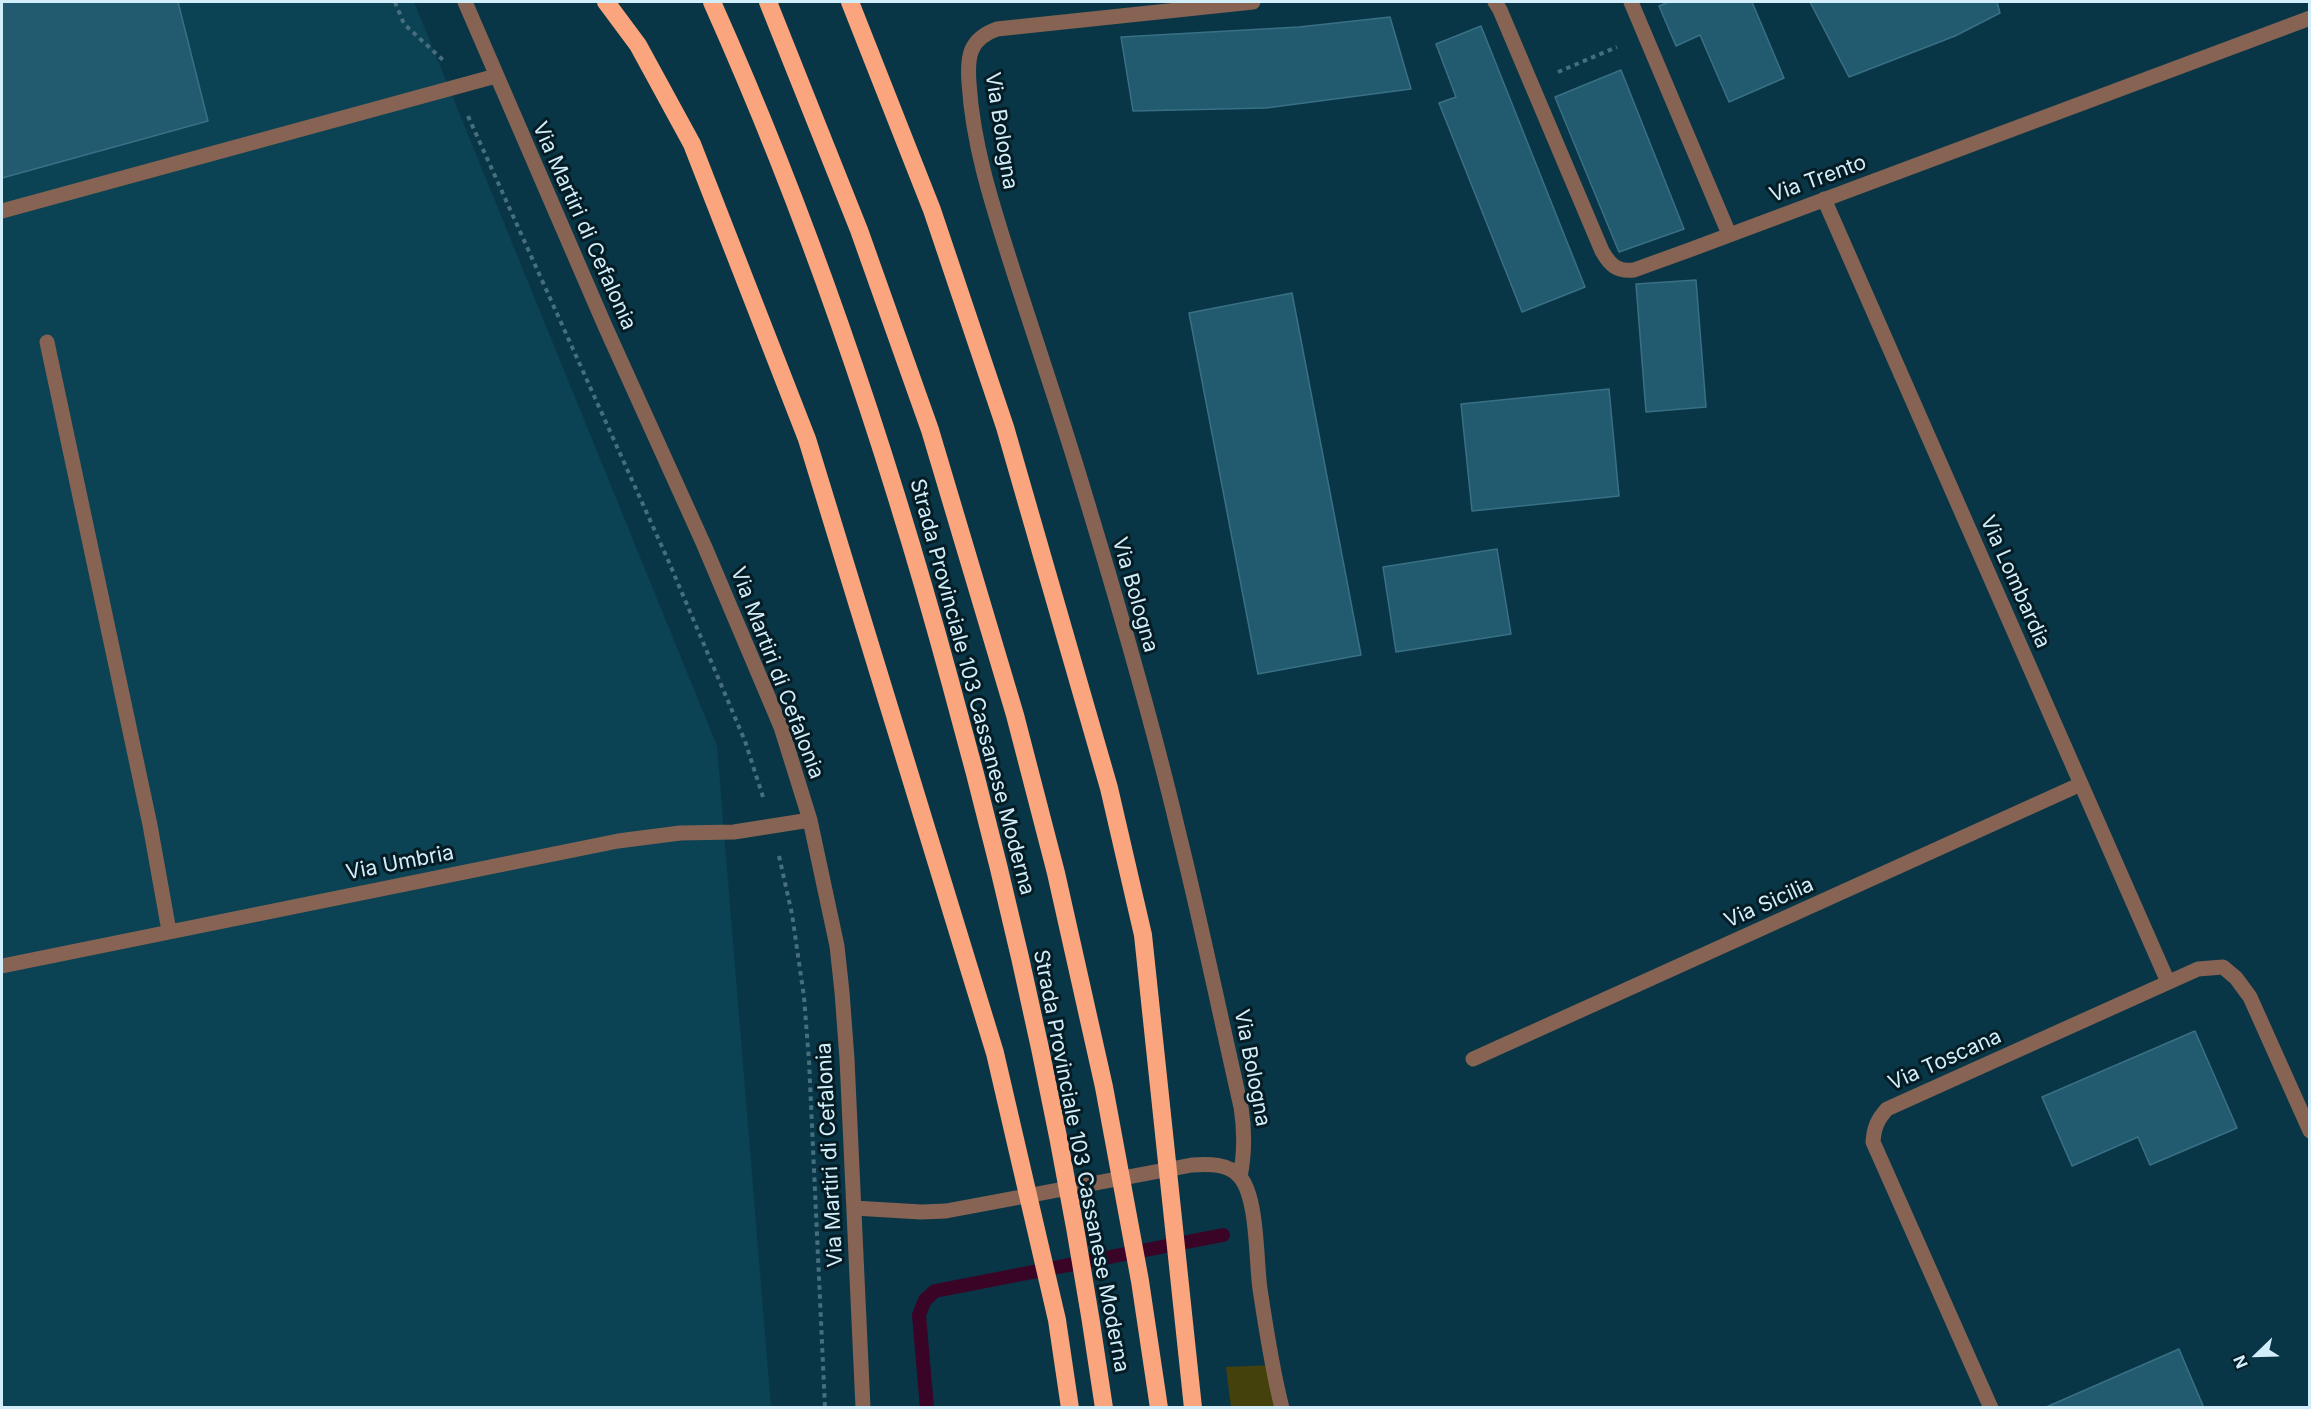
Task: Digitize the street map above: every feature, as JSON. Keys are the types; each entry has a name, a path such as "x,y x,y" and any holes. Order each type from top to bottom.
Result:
{"highway":[{"path":"606,2 638,45 692,144 807,439 995,1053 1057,1320 1070,1407"},
{"name":"Strada Provinciale 103 Cassanese Moderna","path":"712,2 776,152 835,310 877,430 915,550 980,788 1020,955 1091,1318 1104,1407"},
{"name":"Strada Provinciale 103 Cassanese Moderna","path":"768,2 859,230 930,430 1015,715 1056,873 1104,1087 1140,1281 1159,1407"},
{"path":"849,2 932,210 1005,427 1109,788 1143,934 1193,1407"}],"street":[{"name":"Via Martiri di Cefalonia","path":"465,2 605,326 704,544 781,728 810,820 837,946 847,1059 863,1407"},
{"name":"Via Bologna","path":"1253,2 997,29 984,34 976,41 969,62 969,84 989,195 1076,466 1157,746 1179,832 1241,1107 1245,1130 1245,1152 1240,1177 1252,1212 1260,1287 1282,1407"},
{"name":"Via Trento","path":"1495,2 1505,20 1602,251 1608,262 1621,270 1634,270 2310,18"},
{"path":"1631,2 1729,234"},
{"path":"2,211 496,76"},
{"name":"Via Lombardia","path":"1824,199 2168,982"},
{"path":"46,342 150,825 169,931"},
{"name":"Via Sicilia","path":"1473,1059 2081,784"},
{"name":"Via Umbria","path":"2,966 618,841 680,833 734,832 810,820"},
{"name":"Via Toscana","path":"1991,1407 1872,1142 1878,1119 1887,1109 2198,969 2223,967 2236,978 2250,997 2310,1131"},
{"path":"854,1208 921,1212 946,1211 1210,1163 1226,1167 1240,1177"}],"path":[{"path":"395,2 404,24 446,63 457,87 668,560 745,741 772,827 792,914 804,997 810,1072 825,1407"},
{"path":"1552,75 1646,35"}],"shaded area":[{"path":"2,2 414,2 717,746 771,1407 2,1408"},
{"path":"1274,1365 1282,1407 1231,1407 1226,1367"}],"building":[{"path":"2,2 178,2 208,121 2,178"},
{"path":"1669,2 1752,2 1784,78 1729,102 1700,35 1676,46 1659,6"},
{"path":"1810,2 1997,2 2000,13 1955,36 1849,77"},
{"path":"1390,17 1411,89 1266,108 1133,111 1121,37 1299,27"},
{"path":"1481,26 1585,287 1522,312 1439,103 1456,97 1436,44"},
{"path":"1621,70 1684,229 1619,252 1555,97"},
{"path":"1696,280 1706,407 1646,412 1636,284"},
{"path":"1292,293 1361,655 1258,674 1189,313"},
{"path":"1609,389 1619,496 1472,511 1461,404"},
{"path":"1497,549 1511,634 1396,652 1383,567"},
{"path":"2195,1031 2237,1128 2150,1165 2138,1137 2072,1166 2042,1097"},
{"path":"2179,1349 2204,1408 2044,1408"}],"waterway":[{"path":"927,1408 919,1315 925,1300 935,1291 1223,1235"}]}
